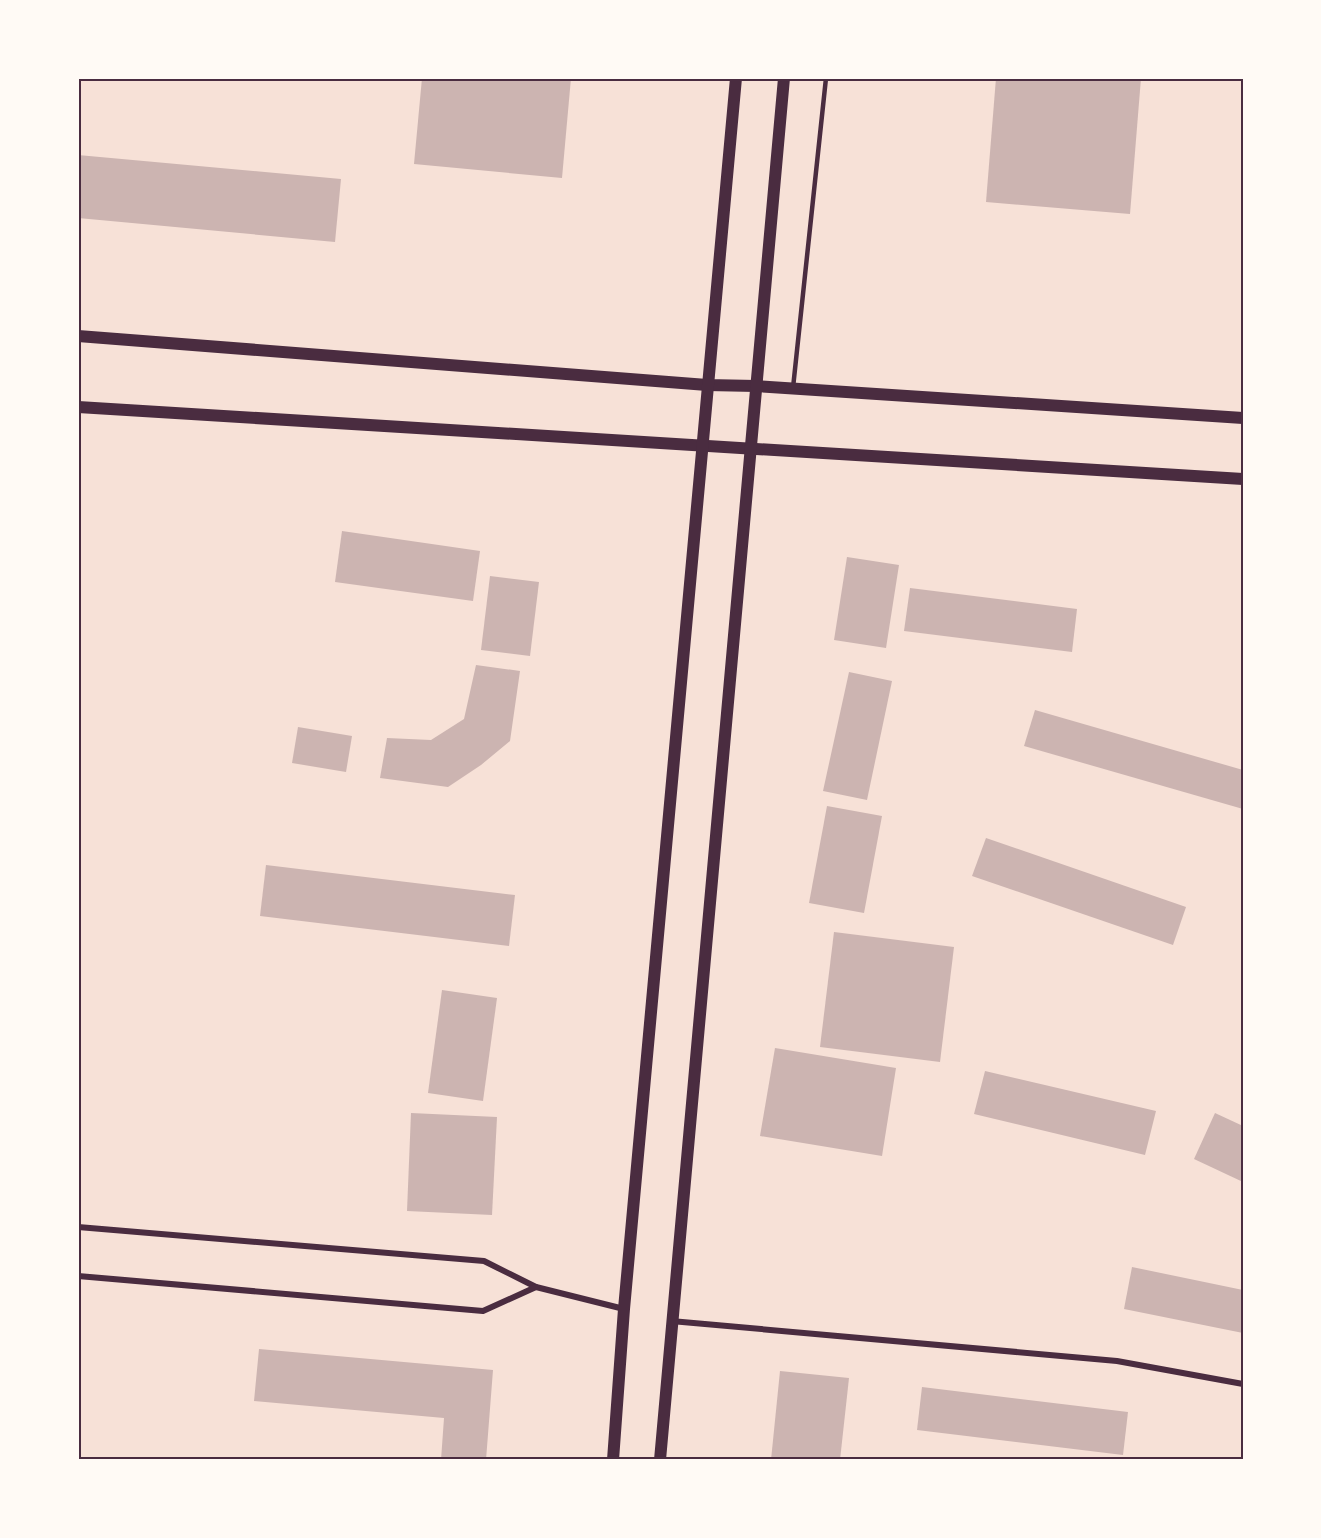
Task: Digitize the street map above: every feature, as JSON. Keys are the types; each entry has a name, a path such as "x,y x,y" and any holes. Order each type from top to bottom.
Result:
{"main road":[{"path":"613,1460 624,1309 736,78"},
{"path":"660,1460 784,78"},
{"path":"78,336 707,385 793,388 1243,418"},
{"path":"78,407 1243,479"}],"street":[{"path":"78,1227 484,1261 536,1287 624,1309"},
{"path":"78,1276 483,1311 536,1287"},
{"path":"671,1321 1117,1361 1243,1384"}],"lane":[{"path":"793,388 826,78"}],"building":[{"path":"422,78 571,78 562,178 414,164"},
{"path":"996,78 1141,78 1130,214 986,202"},
{"path":"78,155 341,179 335,242 78,218"},
{"path":"342,531 480,551 473,601 335,582"},
{"path":"847,557 899,565 886,648 834,640"},
{"path":"490,576 539,582 530,656 481,650"},
{"path":"910,588 1077,609 1072,652 904,631"},
{"path":"476,665 520,671 510,741 481,765 448,787 380,778 387,738 431,740 464,719"},
{"path":"849,672 892,681 867,800 823,791"},
{"path":"1035,710 1243,770 1243,809 1024,746"},
{"path":"298,727 352,736 346,772 292,763"},
{"path":"827,806 882,816 864,913 809,903"},
{"path":"986,838 1186,907 1173,945 972,876"},
{"path":"266,865 515,895 509,946 260,916"},
{"path":"834,932 954,947 940,1062 820,1047"},
{"path":"442,990 497,998 483,1101 428,1093"},
{"path":"775,1048 896,1068 882,1156 760,1136"},
{"path":"985,1071 1156,1111 1145,1155 974,1114"},
{"path":"411,1113 497,1117 492,1215 407,1211"},
{"path":"1215,1113 1243,1126 1243,1182 1194,1159"},
{"path":"1132,1267 1243,1290 1243,1333 1124,1309"},
{"path":"259,1349 493,1370 486,1460 441,1460 444,1418 254,1401"},
{"path":"780,1371 849,1378 840,1460 771,1460"},
{"path":"922,1387 1128,1412 1123,1455 917,1430"}]}
